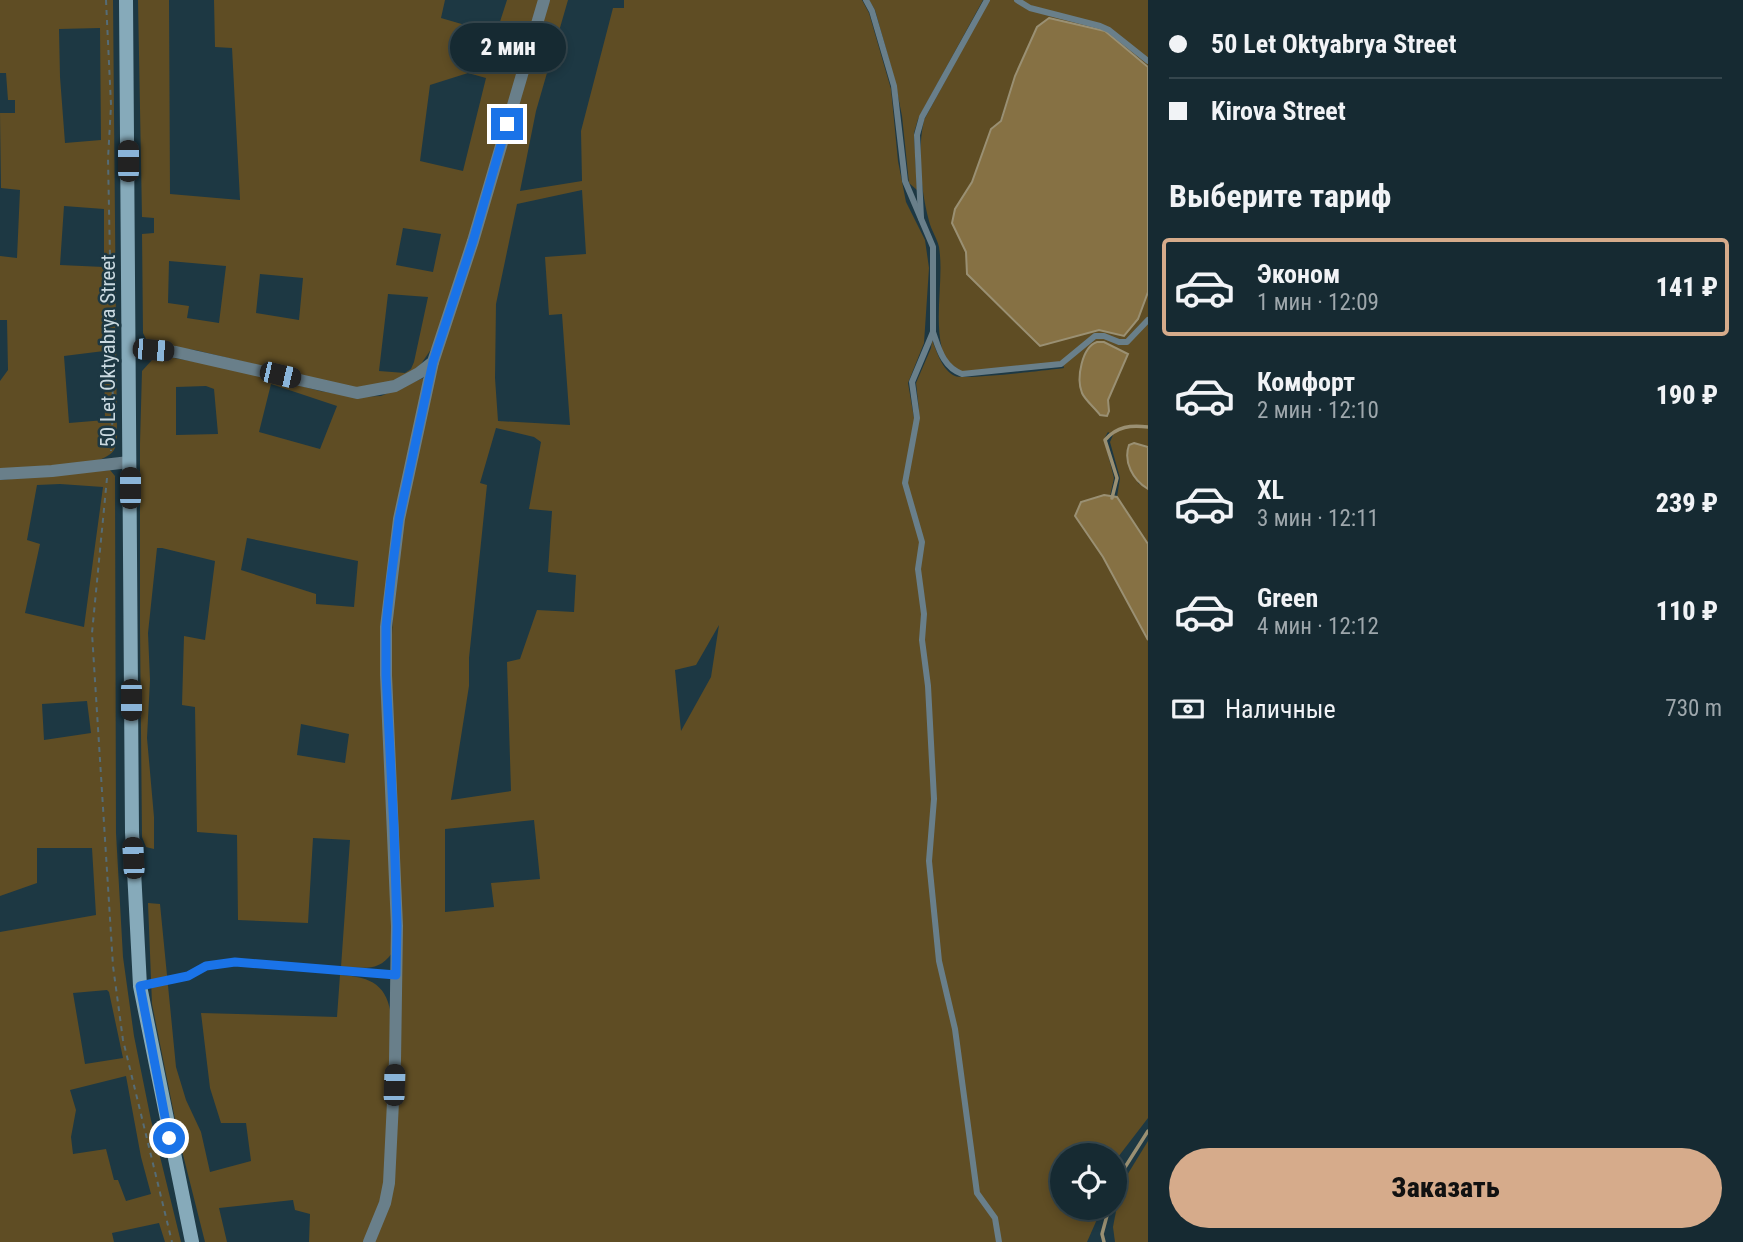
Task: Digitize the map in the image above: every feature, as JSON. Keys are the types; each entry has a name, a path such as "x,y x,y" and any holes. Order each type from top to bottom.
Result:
{"main road":[{"name":"50 Let Oktyabrya Street","path":"126,0 132,832 140,986 192,1242"}],"street":[{"path":"369,1242 385,1203 389,1183 395,1062 397,926 386,626 399,519 433,362 473,241 544,0"},
{"path":"130,348 176,352 357,393 395,386 433,362"},
{"path":"0,474 129,462"}],"lane":[{"path":"866,0 872,11 894,86 905,181 933,247 933,332 912,382 917,418 905,483 922,542 918,569 924,614 922,640 928,686 934,799 929,861 939,961 955,1029 977,1193 995,1218 999,1242"},
{"path":"922,224 917,135 922,117 987,0"},
{"path":"1017,0 1030,8 1109,30 1148,61"},
{"path":"933,332 941,355 954,371 962,374 1061,364 1095,337 1127,342 1148,320"},
{"path":"140,986 188,976 206,966 235,962 396,975"}],"path":[{"path":"106,0 111,105 108,159 113,407 92,633 113,966 123,1040 172,1242"}],"shaded area":[{"path":"0,0 113,0 117,440 114,450 94,462 43,469 0,471 0,381 8,370 7,320 0,320 0,256 17,258 20,190 1,188 0,113 15,113 15,100 8,100 6,73 0,73","holes":["100,28 101,140 65,143 59,29","64,206 104,209 104,267 60,265","104,351 105,420 69,423 64,356"]},
{"path":"138,0 169,0 170,194 240,200 232,48 215,47 214,0 445,0 441,18 496,34 507,0 539,0 484,193 436,342 421,364 402,381 356,389 147,341 143,333 142,234 154,233 154,218 142,217","holes":["468,73 486,78 463,171 420,161 430,85","403,228 441,234 433,272 396,265","169,261 226,266 219,323 187,318 189,306 168,303","260,274 303,278 299,320 256,313","388,294 428,297 414,362 411,369 405,373 379,371"]},
{"path":"548,0 568,0 536,111 520,191 582,181 581,131 613,8 624,8 624,0 862,0 869,13 891,89 898,161 906,202 925,240 929,268 924,343 908,383 914,418 919,410 916,383 932,340 943,365 955,376 990,376 1064,368 1062,362 963,372 952,366 942,349 939,324 939,247 930,224 922,184 921,145 924,120 989,0 1148,0 1148,67 1105,31 1015,76 1000,121 991,130 972,182 955,209 952,223 966,252 968,274 1040,345 1138,319 1148,292 1148,447 1134,443 1138,483 1148,489 1148,544 1117,497 1120,478 1110,442 1113,435 1108,432 1104,439 1114,478 1110,496 1104,495 1075,516 1103,557 1148,640 1148,1118 1127,1145 1127,1143 1050,1143 1050,1220 1097,1220 1087,1242 373,1242 395,1160 390,675 394,593 402,521 433,376","holes":["582,190 586,254 545,257 549,315 562,314 570,425 498,421 495,378 496,304 517,204","1085,351 1128,354 1107,400 1109,411 1100,415 1082,386","496,428 534,437 541,442 529,509 552,511 548,572 576,575 574,612 537,610 520,659 507,662 511,791 451,800 469,686 469,658 487,485 480,483","719,625 711,677 681,731 675,670 696,665","534,820 540,879 491,883 494,907 445,912 445,829"]},
{"path":"869,0 983,0 918,119 914,133 917,190 909,183 902,116 895,81 875,10"},
{"path":"1049,18 1105,31 1148,67 1148,292 1138,319 1124,336 1099,330 1040,346 967,274 966,252 952,223 955,209 972,182 991,129 1001,121 1015,76 1037,27"},
{"path":"1097,342 1104,342 1128,354 1108,400 1107,416 1100,415 1083,396 1080,387 1084,356"},
{"path":"163,356 236,369 320,391 358,397 381,396 428,376 391,539 392,953 376,966 341,967 350,840 313,838 308,923 238,920 237,835 197,832 195,707 182,705 184,636 205,640 215,561 162,548 157,548 148,633 150,680 147,738 154,849 146,847 142,837 140,443 142,371 152,360","holes":["271,384 337,406 320,449 259,432","206,386 214,389 218,434 176,435 176,387","247,538 358,561 354,607 316,604 316,594 241,570","301,724 349,734 345,763 297,755"]},
{"path":"1134,443 1148,447 1148,489 1134,476 1128,464 1127,451 1129,445"},
{"path":"110,470 115,476 116,833 123,957 134,1036 151,1120 181,1242 165,1242 159,1223 112,1233 114,1242 0,1242 0,932 96,915 92,848 37,848 37,883 0,896 0,480","holes":["37,485 103,487 84,627 25,613 40,544 27,540","87,701 91,733 44,740 42,704","109,992 123,1058 85,1064 73,993","126,1076 141,1157 151,1194 126,1201 118,1180 114,1180 106,1149 73,1154 71,1137 76,1110 70,1090"]},
{"path":"1104,495 1117,497 1148,544 1148,640 1103,557 1075,516 1081,502"},
{"path":"148,903 160,904 176,1067 186,1100 201,1132 210,1172 251,1161 246,1123 221,1123 210,1088 201,1013 337,1017 340,975 370,981 383,992 392,1021 389,1156 381,1201 365,1242 309,1242 310,1214 295,1210 293,1200 219,1208 227,1242 205,1242 179,1139 152,1004"},
{"path":"1148,1141 1148,1242 1115,1242 1114,1220 1127,1220 1127,1175"}],"waterway":[{"path":"1112,498 1117,478 1105,440 1114,432 1125,428 1148,427"},
{"path":"1127,1164 1148,1131"},
{"path":"1104,1242 1102,1234 1106,1220"}],"route":[{"path":"169,1138 140,986 188,976 206,966 235,962 396,975 394,829 386,675 386,626 391,578 399,519 433,362 473,241 507,124"}]}
